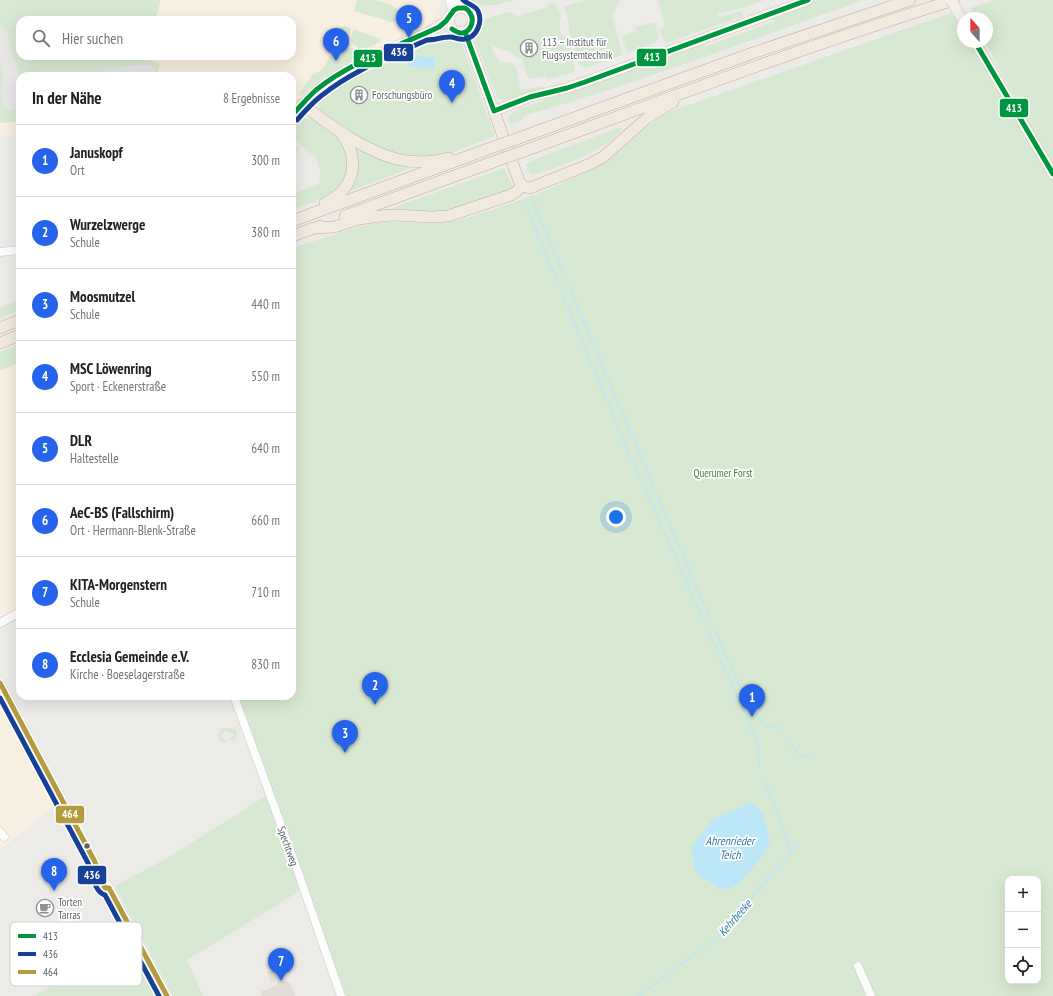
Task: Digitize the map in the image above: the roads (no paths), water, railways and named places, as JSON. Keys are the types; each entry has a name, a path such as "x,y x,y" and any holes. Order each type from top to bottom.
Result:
{"highway":[{"path":"296,220 750,54 910,0"},
{"path":"296,234 696,88 952,0"},
{"path":"494,110 519,181 522,185 528,188 590,164 612,150 637,126 658,110 696,88"},
{"path":"303,104 340,132 375,152 389,157 406,161 423,162 486,150"},
{"path":"296,219 334,198 349,183 353,167 353,156 347,141 340,132"},
{"path":"313,228 334,227 359,219 380,216 448,216 514,194 522,185"},
{"path":"0,328 16,322"},
{"path":"0,343 16,337"}],"main road":[{"path":"465,32 494,110 530,97 585,82 808,0"},
{"path":"952,0 958,12"},
{"path":"454,9 468,11 472,15 473,23 465,32 458,32 452,29 449,25 454,9"},
{"path":"303,104 321,87 349,68 441,26 454,9"},
{"path":"426,33 452,29"},
{"path":"979,48 1053,174"}],"street":[{"path":"450,0 454,9"},
{"path":"296,111 303,104"},
{"path":"0,252 16,250"},
{"path":"0,622 16,614"},
{"path":"0,683 98,869 128,922"},
{"name":"Spechtweg","path":"235,700 297,869 341,996"},
{"path":"142,948 167,996"},
{"path":"858,966 871,996"}],"water":[{"path":"410,56 435,58 434,69 409,66"},
{"name":"Ahrenrieder Teich","path":"749,802 756,805 763,814 770,842 763,856 738,884 730,888 721,889 701,878 694,868 691,849 695,841 704,832 711,820 735,810"}],"waterway":[{"path":"532,199 564,276"},
{"path":"524,202 558,283"},
{"path":"568,285 709,617"},
{"path":"562,293 628,451 703,619"},
{"path":"714,628 748,706"},
{"path":"707,629 758,743 759,766"},
{"path":"754,707 758,716 766,725 774,727 779,726 782,732"},
{"path":"786,738 801,757 811,756"},
{"path":"764,779 791,850"},
{"name":"Kehrbeeke","path":"639,996 721,935 799,842"}],"place":[{"name":"DLR","path":"409,38"},
{"name":"113 – Institut für Flugsystemtechnik","path":"529,48"},
{"name":"AeC-BS (Fallschirm)","path":"336,61"},
{"name":"Forschungsbüro","path":"359,95"},
{"name":"MSC Löwenring","path":"452,103"},
{"name":"Wurzelzwerge","path":"375,705"},
{"name":"Januskopf","path":"752,717"},
{"name":"Moosmutzel","path":"345,753"},
{"name":"Ecclesia Gemeinde e.V.","path":"54,891"},
{"name":"Torten Tarras","path":"45,908"},
{"name":"KITA-Morgenstern","path":"281,981"}],"park label":[{"name":"Querumer Forst","path":"723,473"}]}
